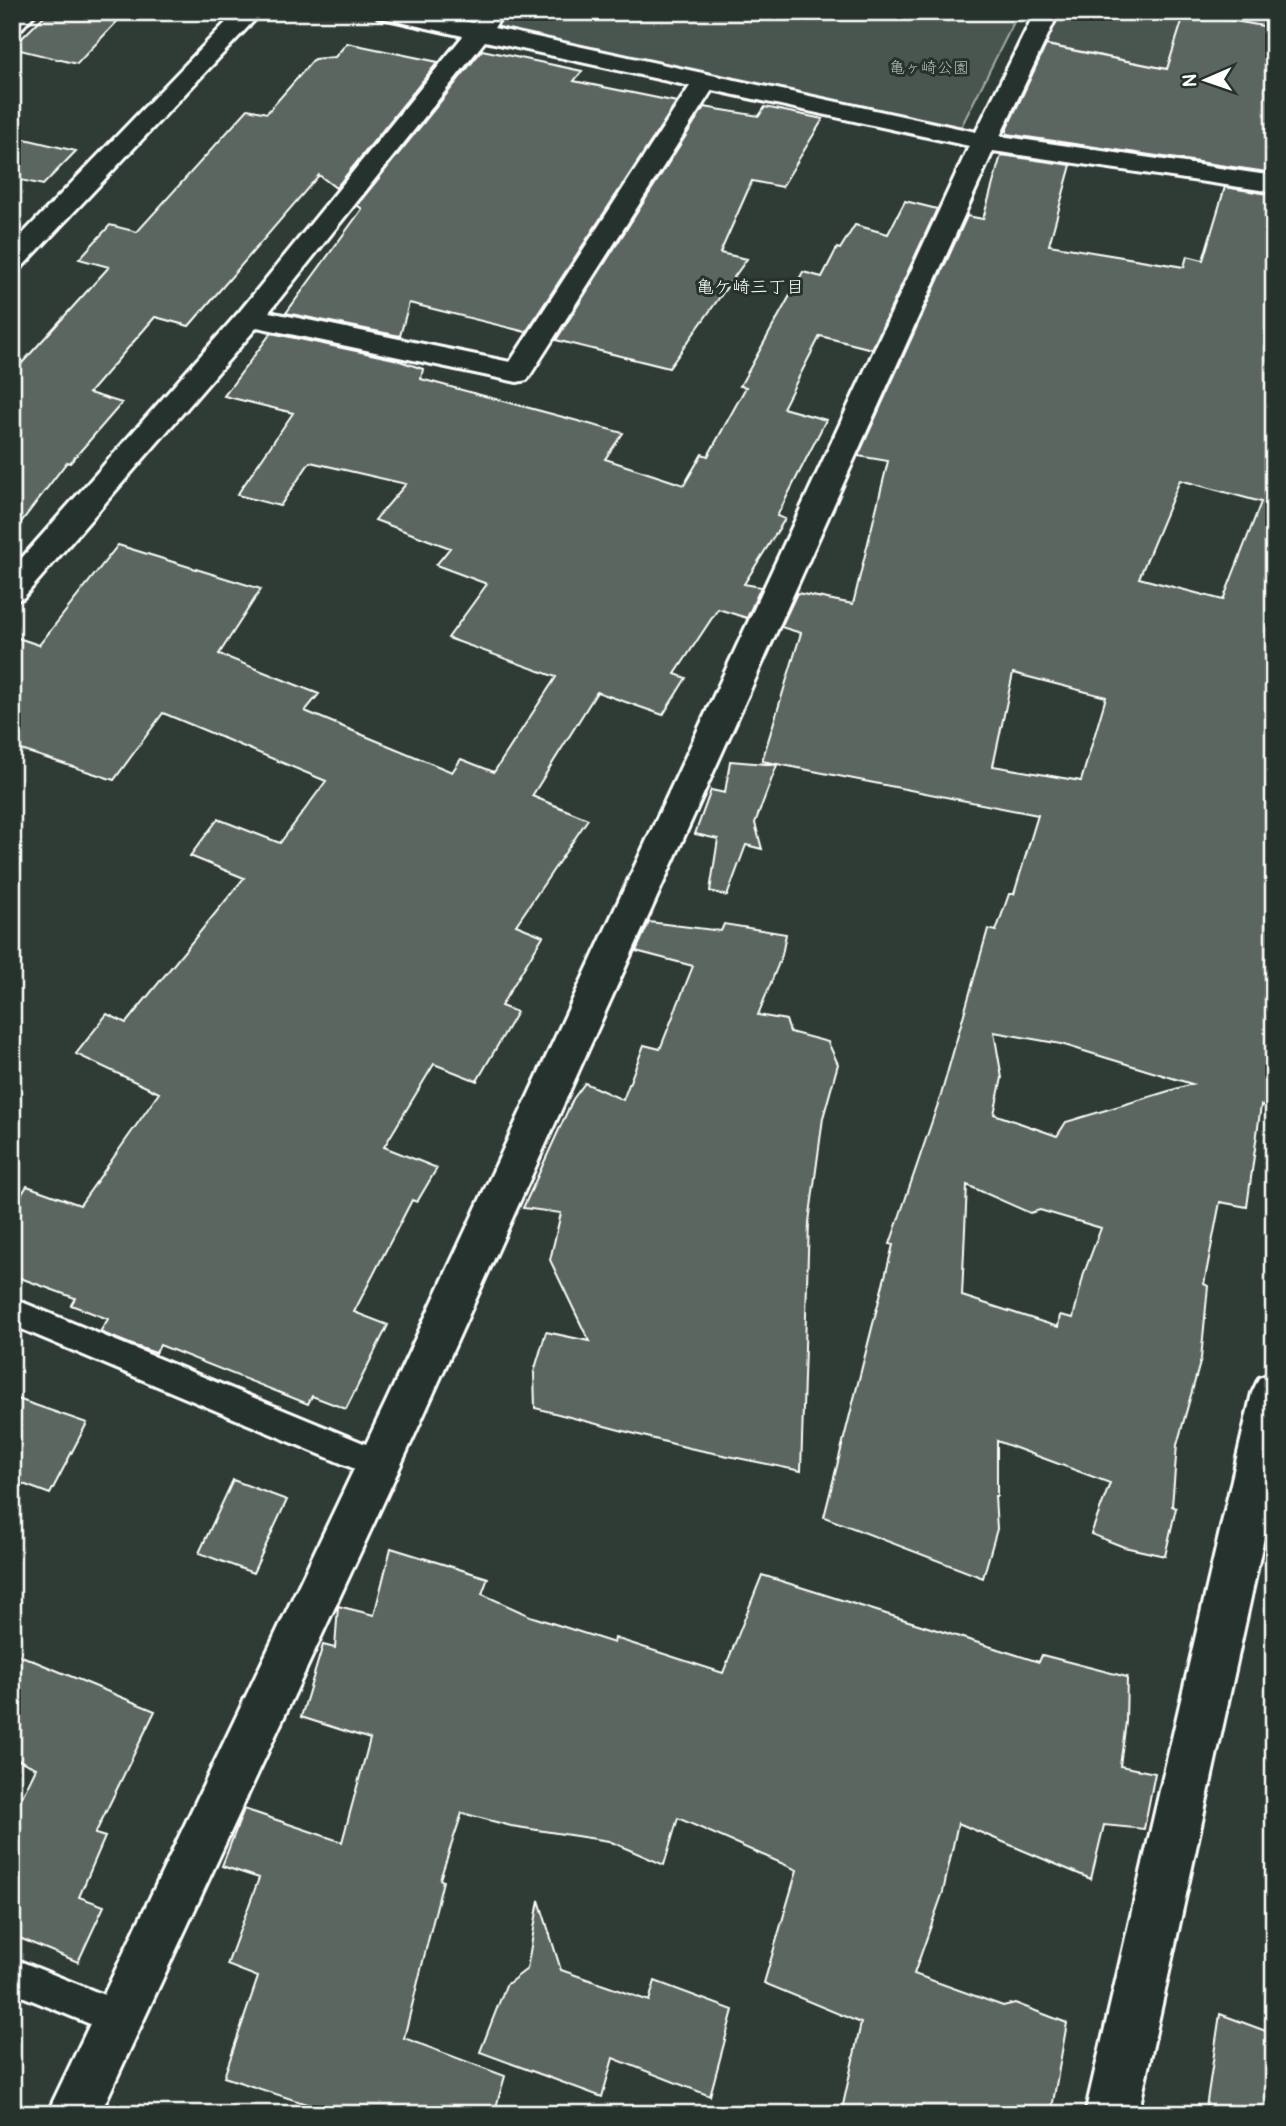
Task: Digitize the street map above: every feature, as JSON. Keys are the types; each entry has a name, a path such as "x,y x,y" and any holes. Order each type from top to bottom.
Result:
{"street":[{"path":"12,24 24,12"},
{"path":"12,261 250,12"},
{"path":"387,12 486,22 706,81 984,142 1274,184"},
{"path":"73,2114 379,1464 984,142 1047,12"},
{"path":"12,590 250,317 486,22"},
{"path":"250,317 517,373 706,81"},
{"path":"1111,2114 1274,1393"}],"lane":[{"path":"12,1311 379,1464"},
{"path":"12,1975 117,2017"}],"green space":[{"name":"亀ヶ崎公園","path":"506,12 1019,12 960,129 493,28"},
{"path":"1056,12 1186,12 1167,69 1043,44"},
{"path":"1186,12 1274,12 1274,28"}],"building":[{"path":"48,12 126,12 77,64 12,48"},
{"path":"1185,12 1274,28 1274,173 1007,134 1007,128 1046,45 1167,69"},
{"path":"347,43 438,62 336,188 319,175 189,326 155,317 89,393 122,403 70,463 67,462 12,534 12,374 109,267 79,259 110,225 137,232 248,109 267,113 314,59 335,57"},
{"path":"482,50 582,71 574,81 677,102 526,332 409,303 400,336 286,313 362,209 357,205"},
{"path":"704,107 759,116 765,107 823,119 782,187 752,181 720,253 747,259 669,368 556,340"},
{"path":"12,136 76,151 43,185 12,178"},
{"path":"1001,155 1071,165 1049,245 1184,267 1187,256 1203,260 1225,187 1274,195 1274,1109 1261,1105 1247,1207 1220,1202 1204,1284 1208,1286 1201,1359 1177,1445 1172,1506 1176,1508 1165,1556 1124,1547 1091,1534 1110,1483 997,1441 997,1529 983,1578 824,1517 893,1245 890,1244 941,1095 988,929 996,931 1009,894 1014,894 1038,815 762,761 801,633 781,627 797,593 853,604 888,461 858,456 967,216 983,219","holes":["1180,480 1261,502 1223,600 1139,578","1013,673 1106,697 1081,781 993,766","994,1032 1061,1044 1192,1084 1066,1122 1057,1136 994,1114 1002,1078","967,1185 1030,1213 1040,1210 1101,1228 1084,1273 1073,1318 1060,1315 1058,1327 962,1296"]},
{"path":"905,201 937,209 872,349 820,336 783,408 826,420 777,516 785,519 744,584 761,587 747,618 718,609 675,674 686,678 663,715 597,692 532,796 588,819 516,925 543,936 501,1006 517,1012 477,1081 434,1064 384,1147 437,1168 417,1202 412,1200 354,1312 388,1325 346,1409 312,1396 308,1404 160,1345 156,1353 100,1332 108,1319 71,1305 75,1298 12,1275 12,1209 27,1186 80,1205 159,1093 76,1054 107,1014 126,1023 244,878 190,856 218,819 280,843 326,781 163,713 114,780 12,747 12,636 39,645 118,545 261,589 219,654 319,694 305,711 452,772 461,759 494,772 556,677 448,638 487,584 436,565 450,548 375,520 406,484 310,462 280,506 237,495 293,413 224,396 271,333 394,359 423,369 421,379 623,433 605,459 684,485 702,454 708,456 746,387 740,386 803,272 822,277 837,248 840,249 855,225 888,234"},
{"path":"730,761 777,765 755,823 762,849 746,845 727,896 710,891 718,839 695,834 711,790 725,793"},
{"path":"649,922 721,931 724,924 786,934 782,955 758,1015 786,1020 790,1032 828,1042 838,1064 823,1118 809,1222 801,1471 689,1448 535,1408 534,1372 546,1332 589,1341 550,1260 561,1213 523,1208 573,1099 585,1083 623,1100 644,1045 660,1049 693,966 636,951"},
{"path":"12,1397 87,1423 50,1494 12,1480"},
{"path":"233,1480 287,1500 253,1573 199,1553"},
{"path":"391,1548 488,1578 482,1594 530,1616 614,1643 615,1638 723,1673 762,1575 1039,1662 1042,1655 1127,1677 1126,1722 1120,1766 1155,1773 1144,1829 1104,1825 1091,1879 958,1823 943,1892 914,1974 1003,2006 1015,2003 1067,2023 1051,2114 841,2114 861,2023 764,1983 797,1870 678,1818 664,1865 609,1841 511,1826 462,1813 440,1879 443,1881 404,2038 505,2076 494,2114 337,2114 224,2077 258,1977 227,1965 259,1878 222,1866 244,1809 342,1842 370,1739 301,1717 323,1645 335,1648 338,1606 374,1615"},
{"path":"12,1652 155,1711 95,1834 105,1837 79,1897 104,1906 78,1962 12,1935 12,1817 36,1768 12,1757"},
{"path":"539,1900 561,1970 649,2001 655,1981 733,2010 710,2096 613,2058 602,2097 480,2052 506,1985 527,1969"},
{"path":"1220,2014 1274,2034 1274,2114 1205,2114"}],"district":[{"name":"亀ケ崎三丁目","path":"750,287"}]}
